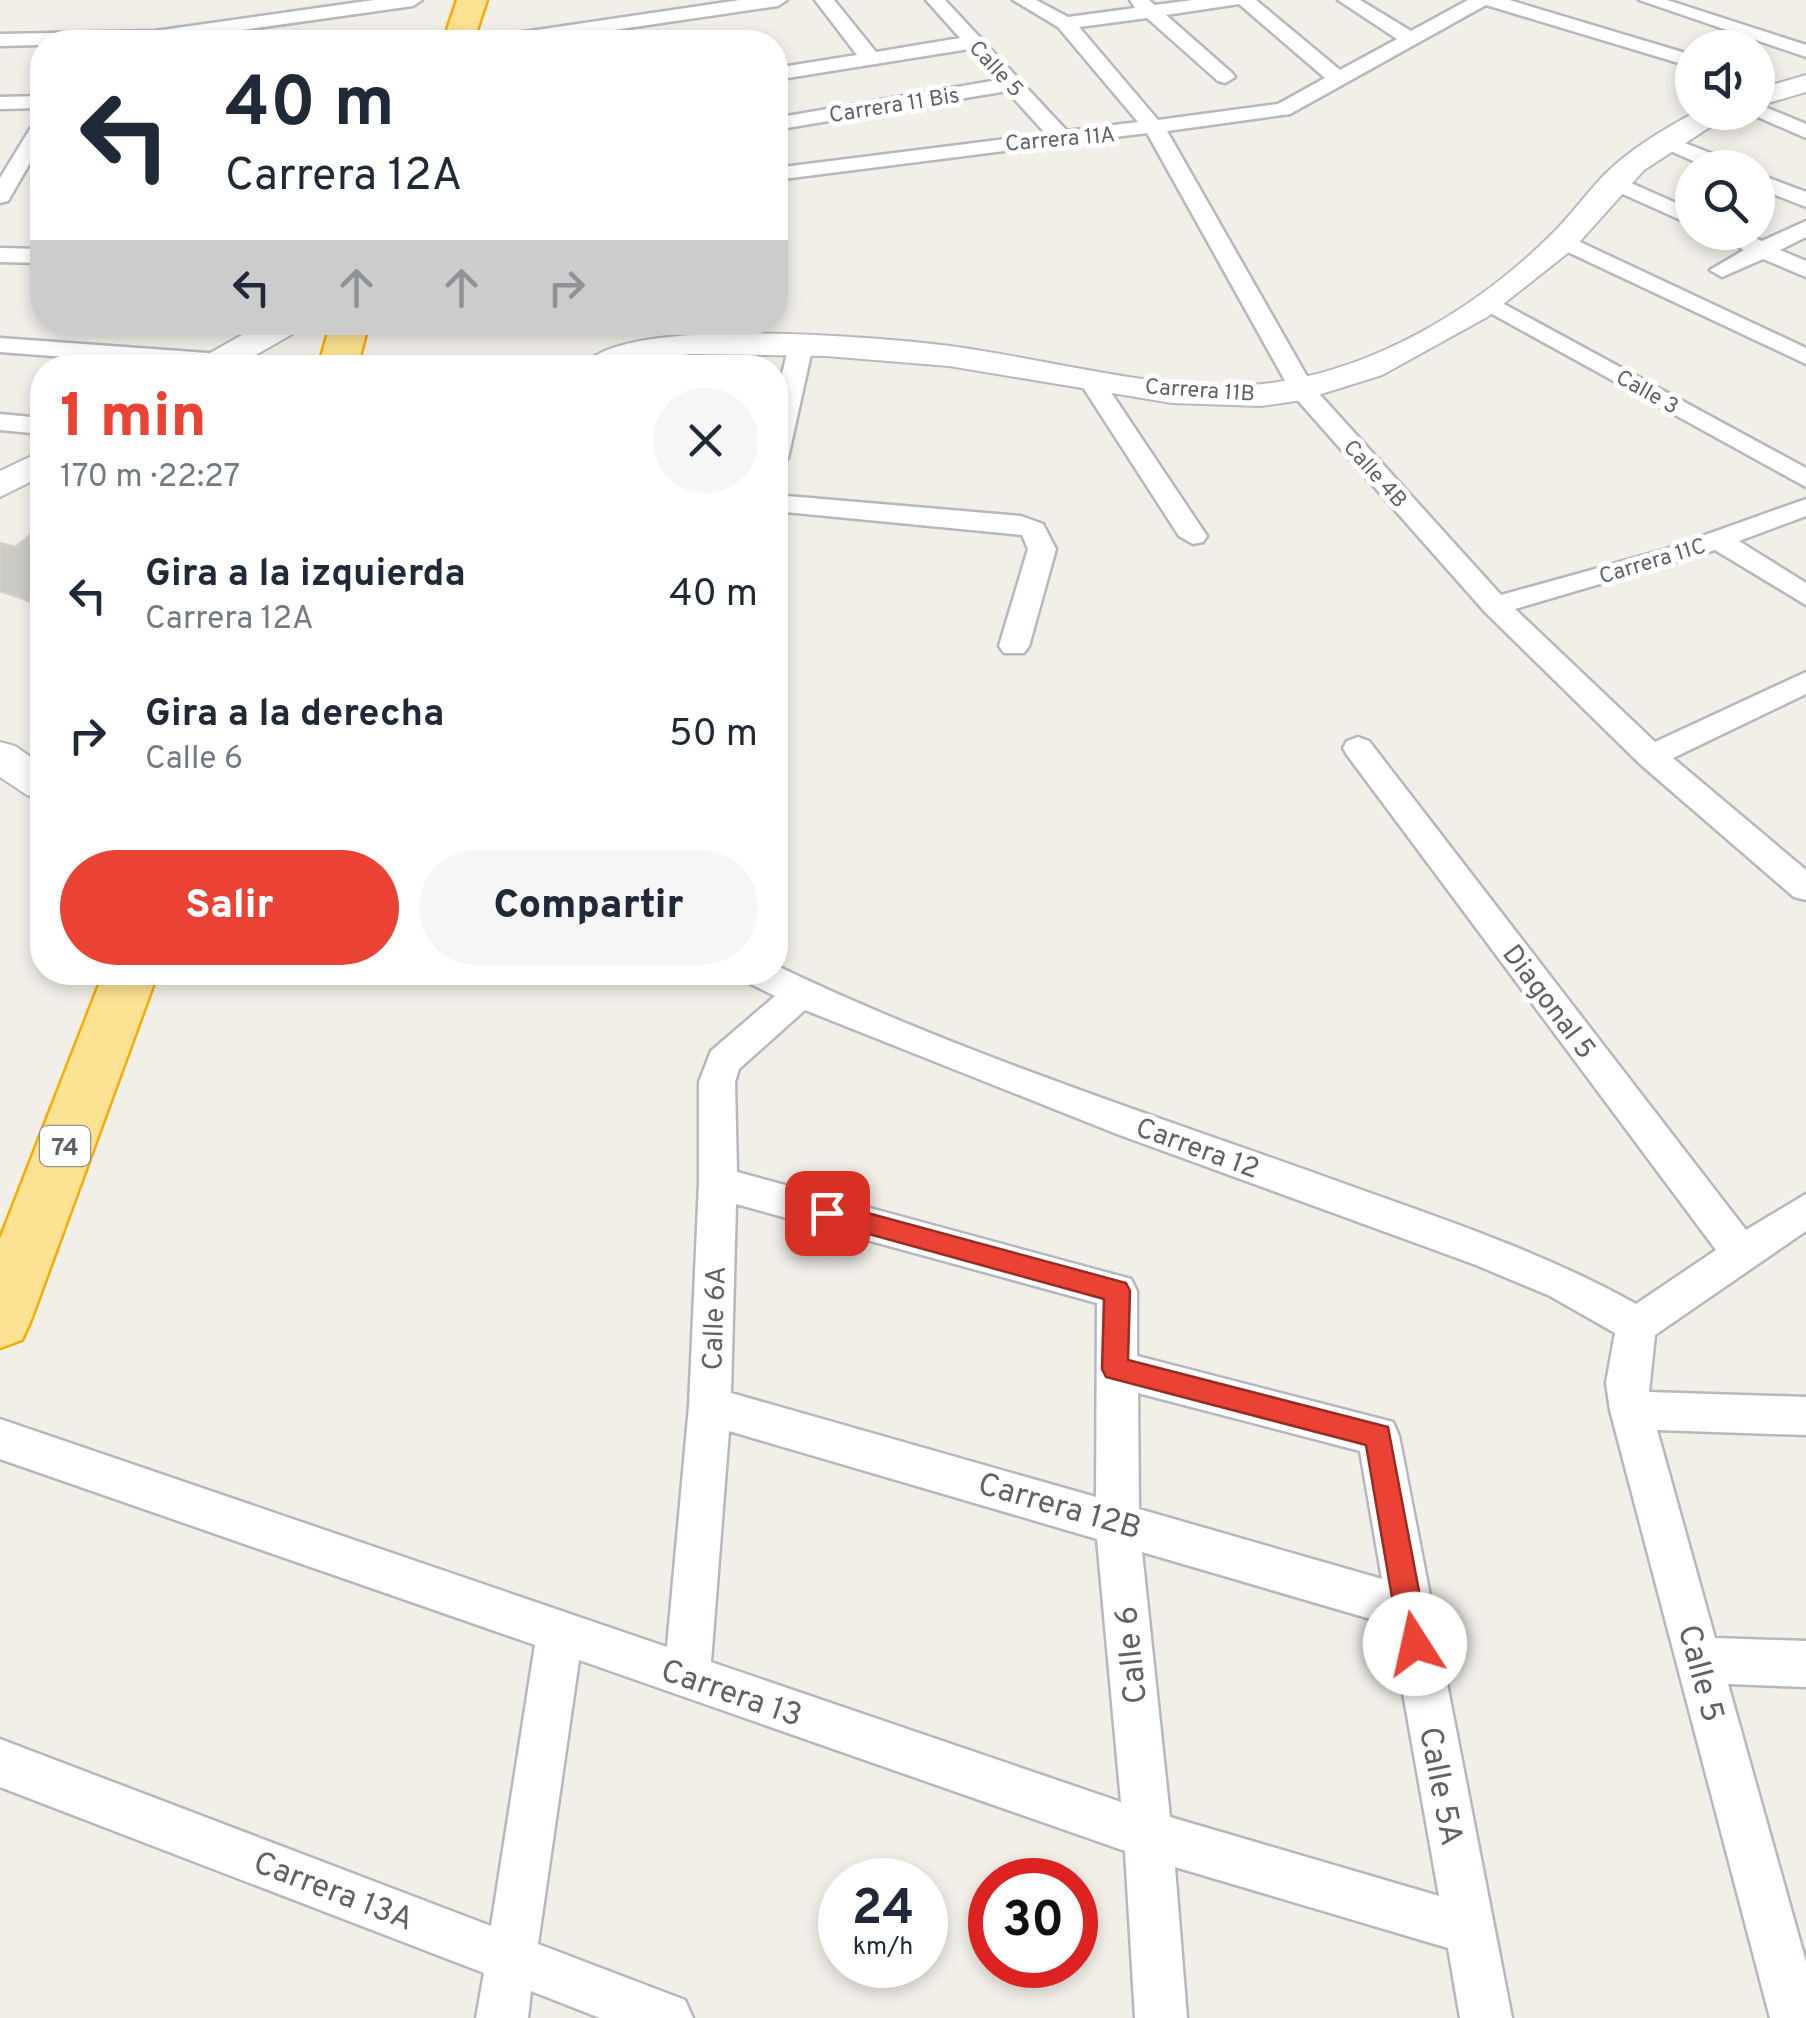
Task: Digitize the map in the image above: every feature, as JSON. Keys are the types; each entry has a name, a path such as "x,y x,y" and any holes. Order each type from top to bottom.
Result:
{"highway":[{"path":"462,30 472,0"},
{"name":"74","path":"0,1320 126,985"}],"street":[{"path":"198,30 413,0"},
{"path":"591,30 778,0"},
{"path":"824,0 871,59"},
{"name":"Calle 5","path":"935,0 1060,136"},
{"name":"Calle 4B","path":"1022,0 1065,23 1154,128 1178,162 1236,275 1302,390 1495,606 1651,756 1806,888"},
{"path":"1065,23 1144,6 1234,0"},
{"path":"1245,0 1337,78"},
{"path":"1347,0 1408,38"},
{"path":"1486,0 1675,39"},
{"name":"Carrera 11A","path":"788,172 1060,136 1099,136 1283,110 1408,38 1486,0"},
{"path":"1648,0 1683,30"},
{"path":"1716,30 1747,4"},
{"path":"1144,6 1224,77"},
{"path":"0,40 30,39"},
{"path":"788,72 974,42"},
{"path":"1775,49 1806,51"},
{"path":"1775,92 1806,83"},
{"name":"Carrera 11 Bis","path":"788,126 1012,84"},
{"path":"0,103 30,102"},
{"path":"1775,107 1806,132"},
{"name":"Carrera 11B","path":"754,335 801,345 947,356 1230,395 1302,390 1384,360 1491,304 1563,241 1615,182 1664,141 1684,130"},
{"path":"1664,141 1685,150"},
{"path":"788,146 800,163 788,171"},
{"path":"0,196 22,158"},
{"path":"1615,182 1675,210"},
{"path":"1775,187 1806,200"},
{"path":"1775,244 1806,228"},
{"path":"1563,241 1801,349"},
{"path":"1722,270 1763,250 1806,270"},
{"path":"0,256 30,256"},
{"name":"Calle 3","path":"1491,304 1806,479"},
{"path":"230,355 266,335"},
{"name":"Carrera 11B","path":"623,355 731,335"},
{"path":"0,345 113,355"},
{"path":"788,402 801,345"},
{"path":"1089,378 1193,536"},
{"path":"0,422 30,425"},
{"path":"0,486 30,469"},
{"path":"788,504 1021,524 1033,530 1042,548 1014,646"},
{"name":"Carrera 11C","path":"1495,606 1670,557 1806,507"},
{"path":"1718,540 1806,596"},
{"path":"1651,756 1806,682"},
{"name":"Diagonal 5","path":"1358,748 1742,1254"},
{"path":"0,756 30,777"},
{"name":"Carrera 12","path":"782,985 1130,1123 1490,1252 1564,1284 1637,1325"},
{"name":"Calle 6A","path":"687,1676 710,1406 718,1183 717,1082 724,1061 800,994"},
{"name":"Calle 6","path":"718,1183 1117,1291 1117,1522 1148,1835 1161,2018"},
{"path":"1637,1325 1806,1210"},
{"name":"Calle 5","path":"1637,1325 1627,1382 1631,1410 1698,1660 1790,1943 1796,2018"},
{"name":"Calle 5A","path":"1115,1369 1378,1436 1486,2018"},
{"name":"Carrera 12B","path":"710,1406 1408,1608"},
{"path":"1631,1410 1806,1416"},
{"name":"Carrera 13","path":"0,1438 1148,1835 1470,1930"},
{"path":"502,2018 560,1633"},
{"path":"1698,1660 1806,1664"},
{"name":"Carrera 13A","path":"0,1763 667,2018"}],"building":[{"path":"30,535 30,602 0,591 0,543 15,547"}],"route":[{"path":"827,1213 1117,1291 1115,1369 1378,1436 1415,1644"}]}
